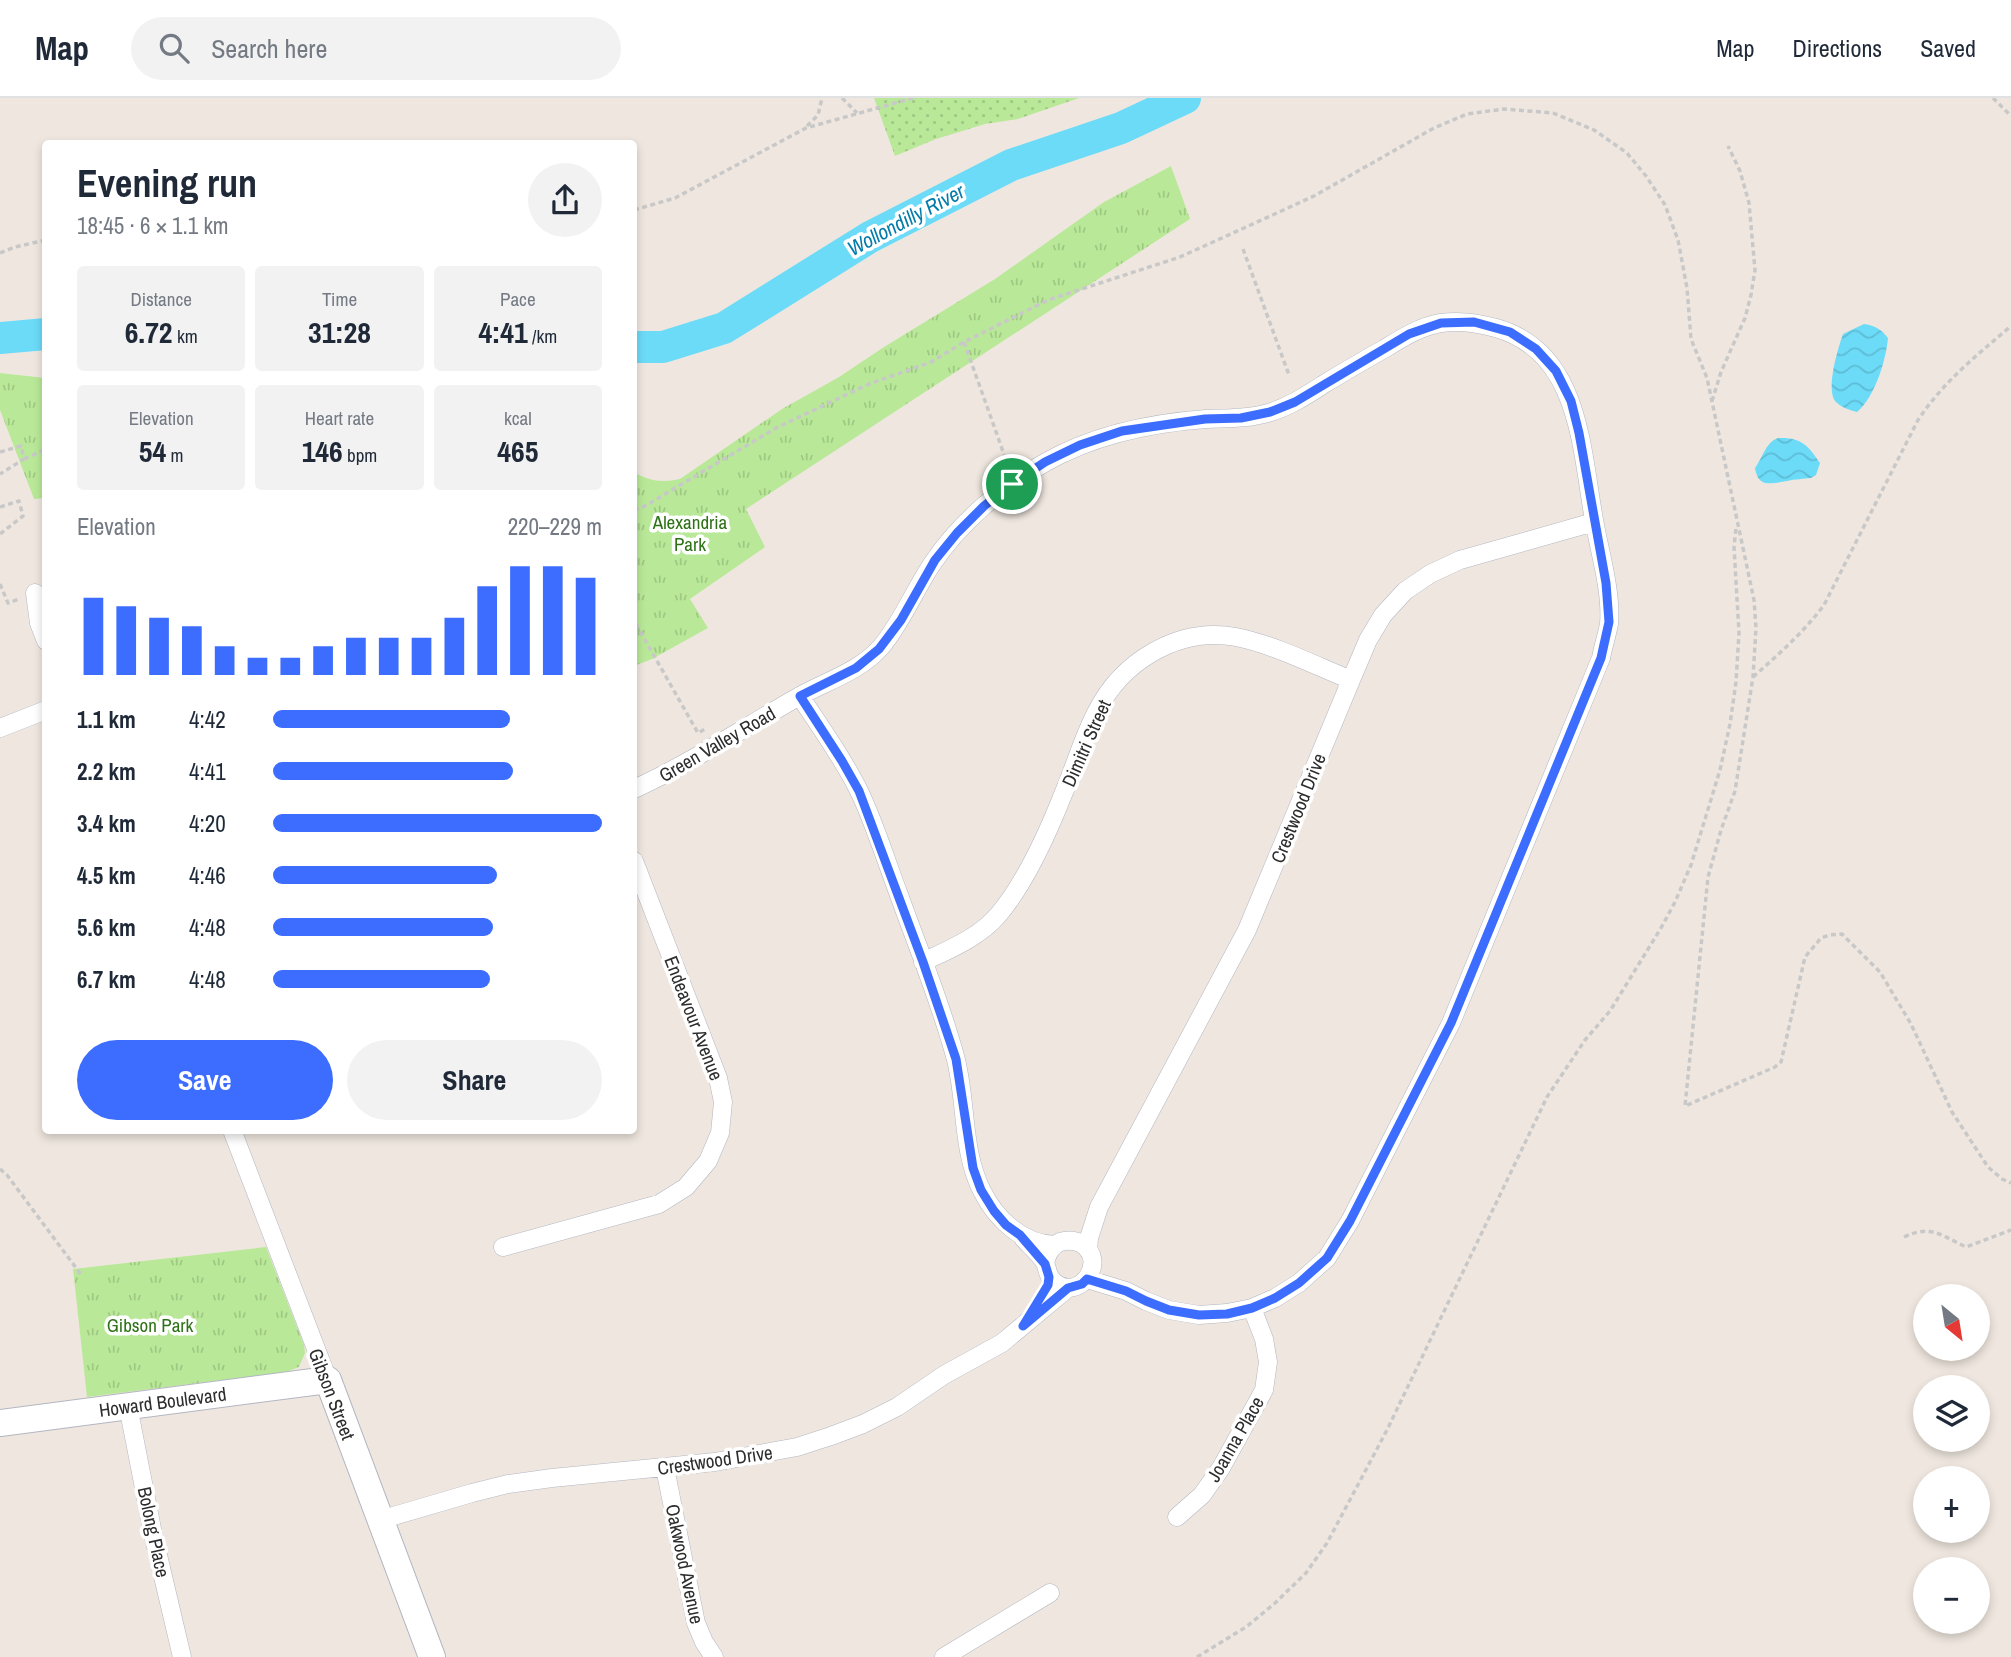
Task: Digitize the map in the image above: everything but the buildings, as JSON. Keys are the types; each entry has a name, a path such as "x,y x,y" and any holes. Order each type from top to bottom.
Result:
{"street":[{"name":"Green Valley Road","path":"637,788 678,768 800,696 856,668 879,649 901,620 935,560 957,533 984,506 1045,462 1080,445 1122,431 1205,419 1241,418 1270,412 1295,402 1409,334 1441,323 1474,322 1510,332 1536,349 1556,371 1571,401 1606,583 1609,622 1601,658 1451,1023 1350,1221 1327,1258 1299,1283 1252,1308 1227,1314 1199,1315 1169,1310 1146,1301 1126,1291 1085,1259"},
{"name":"Crestwood Drive","path":"1085,1259 1099,1207 1247,930 1368,640 1383,615 1405,592 1430,574 1460,560 1594,522"},
{"path":"34,593 42,631"},
{"name":"Dimitri Street","path":"923,962 979,933 997,917 1015,894 1064,794 1096,712 1111,688 1130,667 1150,653 1176,641 1205,635 1235,637 1268,646 1351,680"},
{"path":"800,696 859,791 923,962 956,1059 973,1168 981,1190 1006,1225 1020,1235 1046,1245 1055,1245"},
{"path":"0,729 42,712"},
{"name":"Endeavour Avenue","path":"503,1247 659,1204 686,1187 708,1161 720,1133 723,1102 718,1078 637,869"},
{"name":"Gibson Street","path":"234,1134 432,1657"},
{"path":"1020,1235 1054,1282 1068,1288 1082,1284 1085,1259 1062,1241 1050,1250 1047,1270"},
{"name":"Crestwood Drive","path":"1023,1326 1048,1285 1047,1270"},
{"name":"Crestwood Drive","path":"380,1520 508,1484 715,1462 797,1447 863,1424 897,1407 944,1375 1002,1343 1068,1288"},
{"name":"Joanna Place","path":"1177,1517 1202,1495 1221,1468 1264,1390 1268,1362 1264,1339 1252,1308"},
{"name":"Howard Boulevard","path":"0,1423 328,1380"},
{"name":"Bolong Place","path":"128,1406 153,1534 182,1657"},
{"name":"Oakwood Avenue","path":"665,1468 696,1623 714,1657"},
{"path":"944,1657 1050,1593"}],"path":[{"path":"806,128 818,115 822,98"},
{"path":"842,98 857,113"},
{"path":"637,209 675,198 806,128 913,98"},
{"path":"1993,98 2011,116"},
{"path":"637,509 776,428 869,384 931,362 964,342 1048,300 1180,257 1244,228 1314,196 1434,128 1467,114 1504,109 1552,113 1594,130 1628,153 1646,176 1665,205 1678,240 1687,288 1691,339 1706,378 1754,600 1756,628 1753,677 1735,791 1721,830 1709,877 1685,1107 1780,1062 1805,957 1821,938 1829,934 1842,934 1880,972 1911,1024 1952,1112 1988,1167 2011,1183"},
{"path":"1712,403 1721,372 1745,318 1755,270 1749,203 1740,171 1728,146"},
{"path":"0,253 42,241"},
{"path":"1243,249 1289,375"},
{"path":"1753,677 1810,625 1824,605 1928,405 1960,369 2011,326"},
{"path":"964,342 1005,457"},
{"path":"0,452 21,446 24,459"},
{"path":"0,474 42,451"},
{"path":"0,507 19,501 23,516 0,534"},
{"path":"1198,1657 1246,1627 1274,1604 1306,1573 1327,1543 1387,1430 1547,1097 1585,1040 1610,1011 1675,902 1691,865 1720,770 1730,724 1739,634 1734,547 1737,522"},
{"path":"0,584 8,603 34,593"},
{"path":"637,626 698,733 705,729"},
{"path":"0,1169 82,1276"},
{"path":"1904,1237 1918,1230 1931,1231 1966,1247 2011,1230"}],"green space":[{"path":"874,98 1079,98 1018,119 985,124 936,139 895,156"},
{"name":"Alexandria Park","path":"1171,166 1190,219 746,509 765,547 690,599 708,628 637,665 637,473 656,480 680,479 782,409 839,377 995,279 1104,202"},
{"path":"0,373 42,378 42,498 34,499 0,410"},
{"name":"Gibson Park","path":"266,1247 304,1345 305,1353 299,1367 286,1372 87,1397 73,1269"}],"water":[{"path":"1864,324 1878,328 1888,338 1878,378 1869,397 1857,412 1836,402 1832,379 1843,334"},
{"path":"1778,438 1793,439 1808,447 1820,463 1816,475 1811,478 1762,482 1755,468 1768,446"}],"waterway":[{"name":"Wollondilly River","path":"637,347 663,347 724,328 870,237 1011,165 1121,128 1185,98"},
{"name":"Wollondilly River","path":"0,338 42,334"}],"route":[{"path":"1474,322 1510,332 1536,349 1556,371 1571,401 1606,583 1609,622 1601,658 1451,1023 1350,1221 1327,1258 1299,1283 1252,1308 1227,1314 1199,1315 1169,1310 1126,1291 1087,1279 1082,1284 1068,1288 1023,1326 1048,1285 1049,1277 1045,1264 1020,1235 1006,1225 981,1190 973,1168 956,1059 923,962 859,791 800,696 856,668 879,649 901,620 935,560 984,506 1012,484 1045,462 1080,445 1122,431 1205,419 1241,418 1270,412 1295,402 1409,334 1441,323 1474,322"}]}
